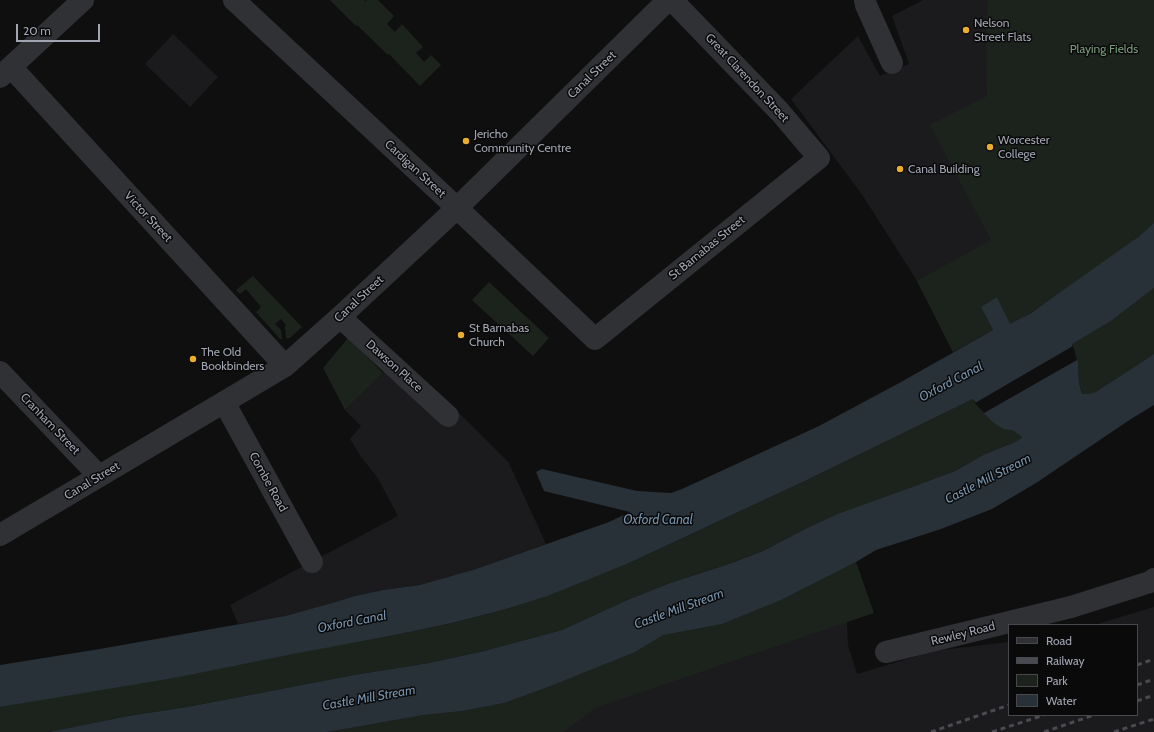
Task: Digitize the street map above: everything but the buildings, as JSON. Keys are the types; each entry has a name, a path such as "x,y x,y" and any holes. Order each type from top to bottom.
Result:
{"street":[{"path":"5,72 83,0"},
{"name":"Cardigan Street","path":"234,0 595,339"},
{"name":"Canal Street","path":"0,535 285,366 457,208 668,0"},
{"name":"Great Clarendon Street","path":"672,0 780,112 819,158"},
{"path":"865,0 892,63"},
{"name":"Victor Street","path":"5,72 285,366"},
{"name":"St Barnabas Street","path":"595,339 819,158"},
{"name":"Dawson Place","path":"340,317 448,416"},
{"name":"Cranham Street","path":"0,372 99,476"},
{"name":"Combe Road","path":"224,402 312,562"},
{"name":"Rewley Road","path":"886,652 1071,607 1150,582 1154,579"}],"shaded area":[{"name":"Worcester College","path":"923,0 1154,0 1154,223 997,297 953,352 917,281 863,196 791,99 858,36 880,76 909,64 892,16"},
{"path":"173,34 218,77 190,107 145,64"},
{"path":"390,363 452,419 459,413 509,463 546,544 476,569 420,585 383,590 355,596 285,616 238,624 230,605 398,516 377,477 361,457 350,439 361,426 345,410 383,373"},
{"path":"844,558 848,645 857,674 933,651 1008,642 1008,716 1138,716 1138,624 1097,624 1154,607 1154,732 327,732"}],"green space":[{"path":"330,0 378,0 394,16 387,24 395,32 402,24 423,47 416,53 424,62 431,55 441,65 420,86 389,54 388,55 357,25 356,26"},
{"name":"Worcester College","path":"988,0 1154,0 1154,223 1127,245 1080,279 1037,309 1010,325 997,297 981,307 993,330 953,352 917,281 991,240 930,125 987,96 986,27"},
{"path":"253,276 302,327 290,338 286,338 286,325 281,319 275,324 281,330 282,339 280,339 256,312 261,307 246,289 240,294 236,290"},
{"path":"489,282 549,338 533,356 472,300"},
{"path":"1154,288 1154,354 1094,393 1082,394 1079,383 1078,362 1072,343 1111,321"},
{"path":"348,338 383,373 345,410 323,368"},
{"path":"973,399 975,403 1000,427 1017,432 1022,439 985,454 955,471 807,528 763,551 729,564 670,583 625,601 562,630 484,651 429,663 354,675 187,707 128,716 55,731 0,732 0,707 395,635 499,611 629,563 809,479"},
{"path":"856,562 874,613 595,708 563,732 327,732 423,715 462,711 504,703 635,652 663,635 722,624 781,600"}],"water":[{"path":"1154,223 1154,288 1111,321 1072,344 1078,362 1079,383 1082,394 1094,393 1154,354 1154,405 1036,483 992,509 941,529 876,550 856,562 781,600 722,624 663,635 635,652 504,703 462,711 423,715 327,732 49,732 128,716 187,707 354,675 429,663 484,651 562,630 625,601 670,583 729,564 763,551 838,514 955,471 985,454 1022,438 1016,432 1003,429 993,422 973,399 809,479 629,563 547,596 499,611 395,635 179,677 0,707 0,665 285,616 355,596 383,590 420,585 476,569 609,522 630,512 544,491 536,472 542,469 637,491 671,493 682,489 819,426 993,330 981,307 997,297 1010,324 1031,313 1138,237"}],"pier":[{"path":"1073,346 1077,360 984,413 975,403"}],"railway":[{"path":"1138,665 1154,659"},
{"path":"1138,685 1154,679"},
{"path":"1138,701 1154,695"},
{"path":"931,732 1008,705"},
{"path":"992,732 1041,716"},
{"path":"1044,732 1091,716"},
{"path":"1114,732 1154,719"}],"place":[{"name":"Nelson Street Flats","path":"966,30"},
{"name":"Jericho Community Centre","path":"466,141"},
{"name":"Worcester College","path":"990,147"},
{"name":"Canal Building","path":"900,169"},
{"name":"St Barnabas Church","path":"461,335"},
{"name":"The Old Bookbinders","path":"193,359"}],"park label":[{"name":"Playing Fields","path":"1104,49"}],"water label":[{"name":"Oxford Canal","path":"951,382"},
{"name":"Castle Mill Stream","path":"988,479"},
{"name":"Oxford Canal","path":"658,520"},
{"name":"Castle Mill Stream","path":"679,609"},
{"name":"Oxford Canal","path":"352,622"},
{"name":"Castle Mill Stream","path":"369,698"}]}
